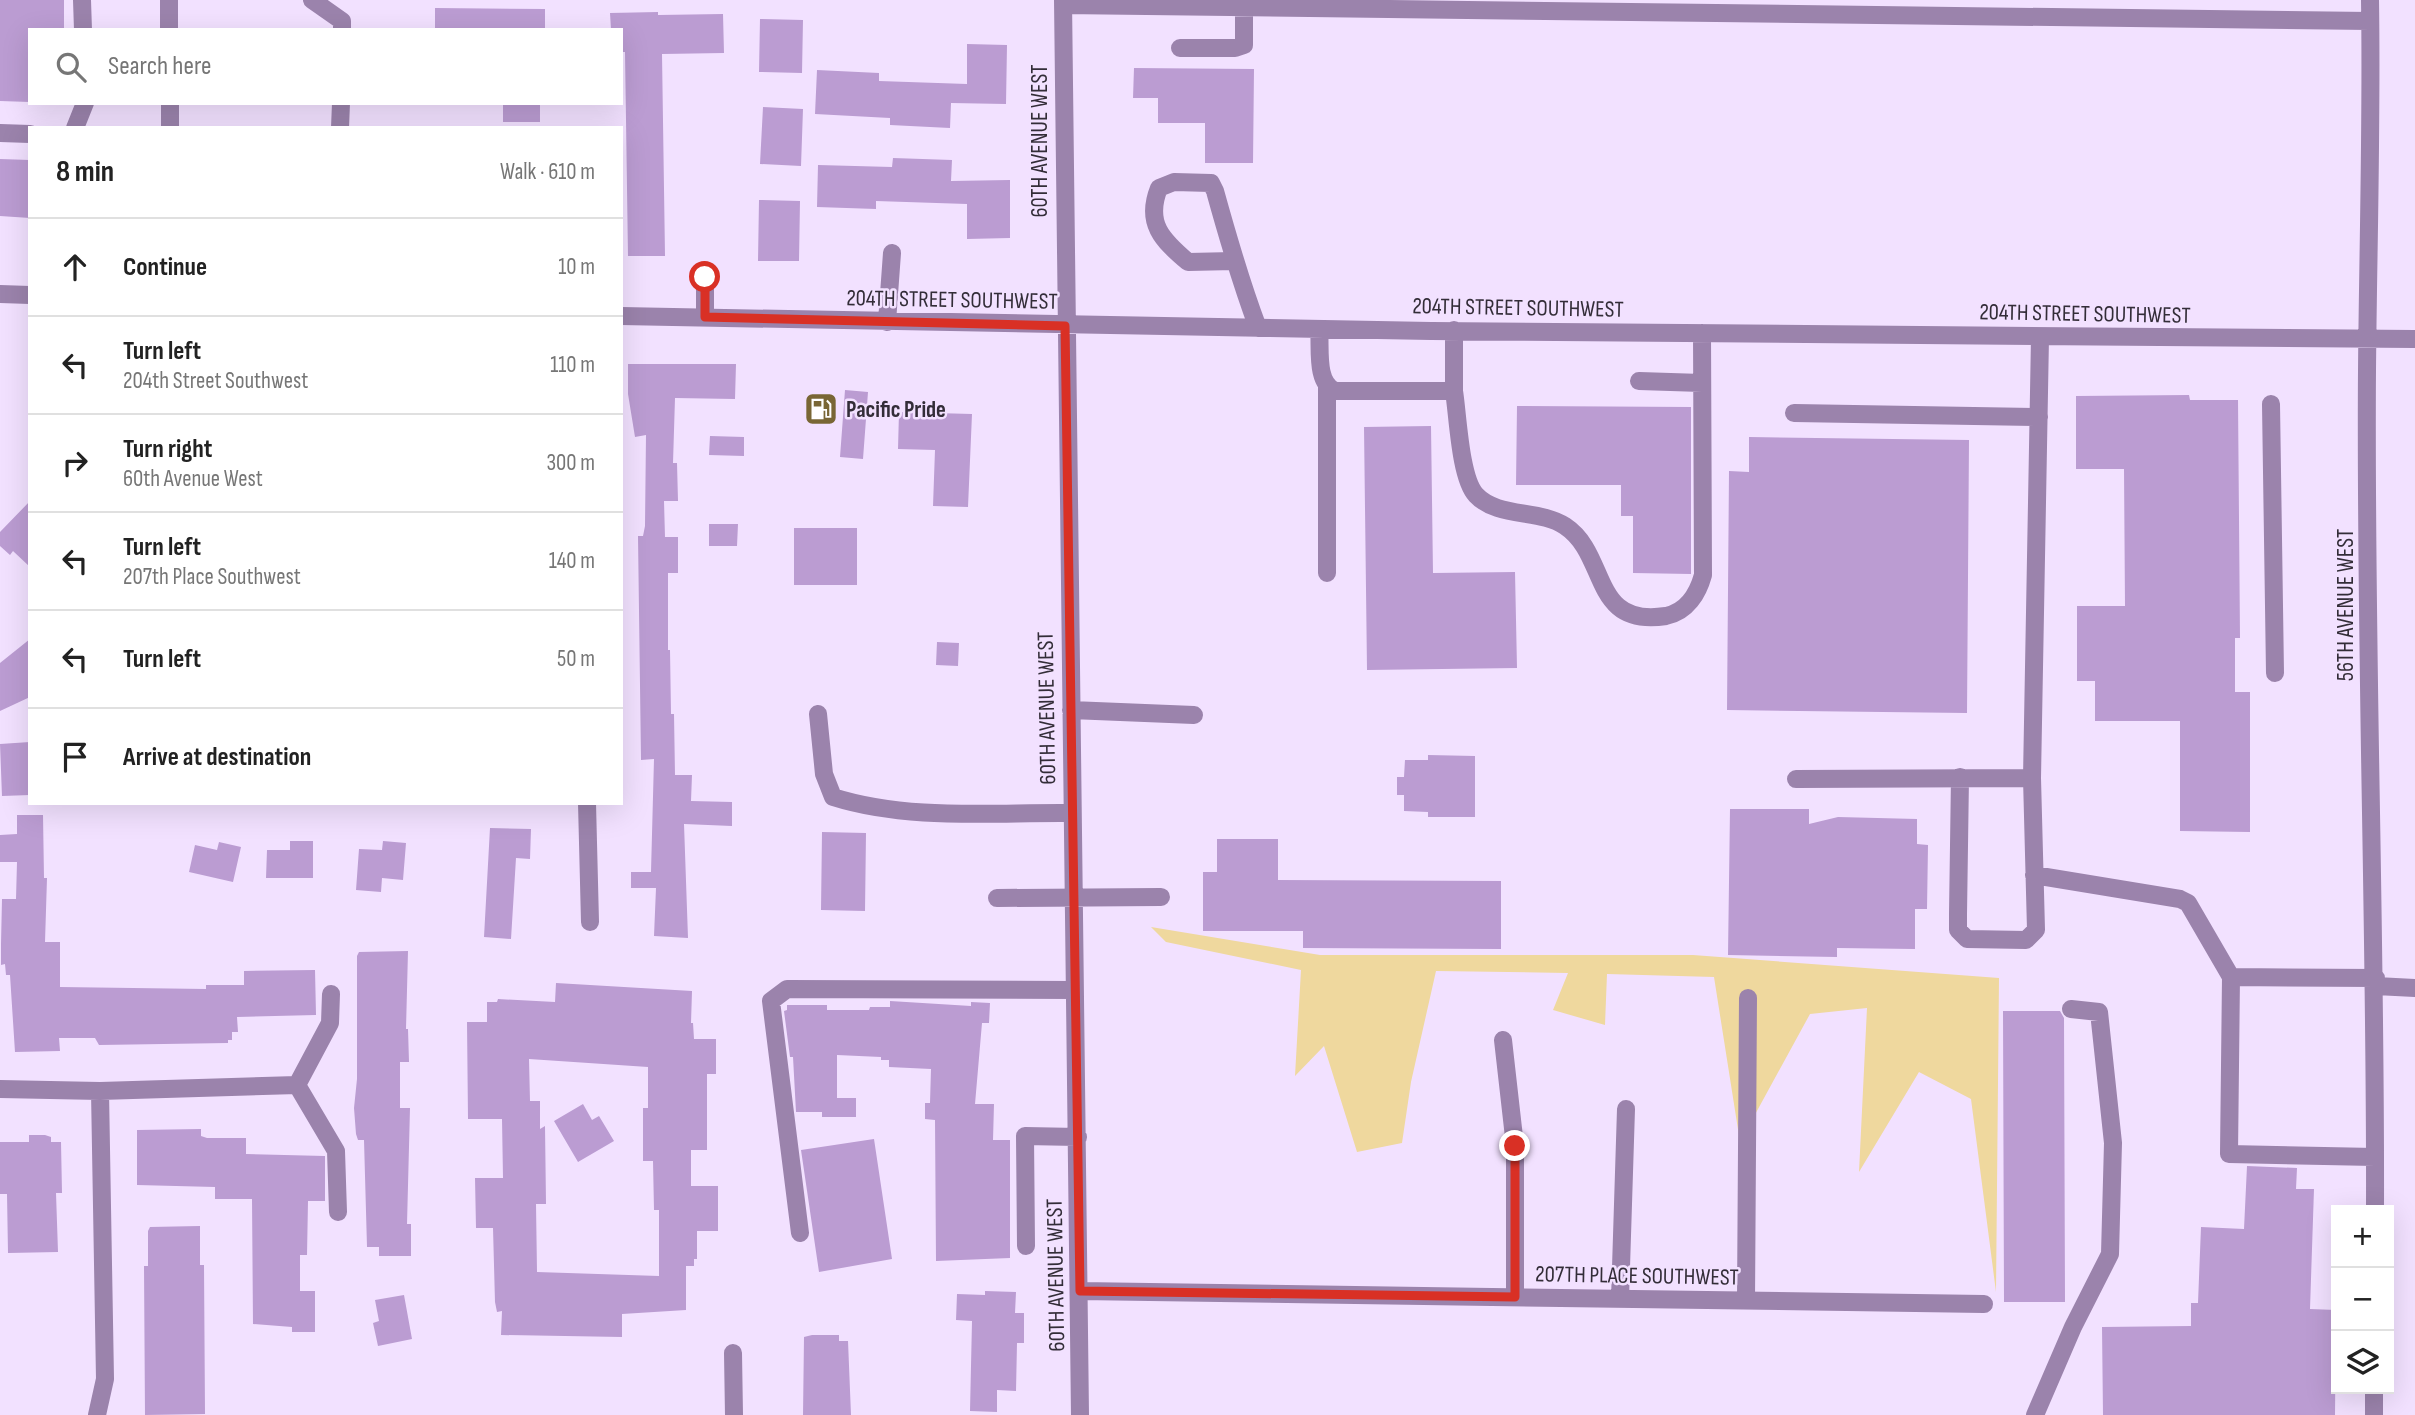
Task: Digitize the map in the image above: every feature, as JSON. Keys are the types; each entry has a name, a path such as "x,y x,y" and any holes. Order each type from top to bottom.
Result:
{"street":[{"path":"82,0 83,28"},
{"path":"169,0 169,28"},
{"path":"312,0 342,21 342,28"},
{"name":"56TH AVENUE WEST","path":"2370,0 2367,338 2370,766 2376,982 2375,1205"},
{"path":"1063,3 2370,21"},
{"name":"60TH AVENUE WEST","path":"1063,3 1080,1415"},
{"path":"1180,48 1235,48 1244,45 1244,7"},
{"path":"76,126 84,105"},
{"path":"170,105 170,126"},
{"path":"340,126 341,105"},
{"path":"0,133 28,134"},
{"path":"1234,261 1188,262 1172,248 1155,226 1152,205 1159,188 1174,181 1210,183 1215,191 1234,261 1258,328"},
{"path":"887,322 892,253"},
{"path":"705,277 705,317"},
{"path":"0,294 28,295"},
{"name":"204TH STREET SOUTHWEST","path":"623,316 1065,326 2040,338 2415,339"},
{"path":"1319,329 1322,379 1326,387 1327,573"},
{"path":"1454,330 1454,391 1466,472 1474,494 1488,503 1564,524 1576,535 1603,588 1617,606 1633,616 1653,618 1672,615 1686,606 1698,592 1703,575 1702,333"},
{"path":"1960,777 1958,930 1967,939 2026,940 2036,930 2032,778 2040,338"},
{"path":"1639,381 1702,383"},
{"path":"1326,387 1335,391 1454,391"},
{"path":"2272,404 2275,673"},
{"path":"1794,413 2039,417"},
{"path":"1071,710 1195,715"},
{"path":"818,714 824,774 833,797 869,808 902,811 1072,813"},
{"path":"1796,779 2032,778"},
{"path":"587,805 590,922"},
{"path":"2034,875 2180,899 2188,903 2231,976 2229,1154 2375,1157"},
{"path":"997,898 1160,897"},
{"path":"2231,976 2376,982 2415,988"},
{"path":"800,1233 771,1001 787,989 1075,990"},
{"path":"297,1084 330,1023 331,994"},
{"path":"1746,1301 1748,998"},
{"path":"2035,1415 2073,1328 2110,1254 2113,1143 2099,1012 2071,1009"},
{"path":"1503,1040 1515,1146 1515,1297"},
{"path":"0,1089 100,1091 297,1084"},
{"path":"297,1084 336,1151 338,1212"},
{"path":"97,1415 105,1379 100,1091"},
{"path":"1620,1299 1626,1109"},
{"path":"1026,1246 1025,1136 1078,1137"},
{"name":"207TH PLACE SOUTHWEST","path":"1080,1291 1984,1304"},
{"path":"733,1353 734,1415"},
{"path":"2374,1394 2374,1415"}],"shaded area":[{"path":"1151,927 1320,955 1693,955 1999,978 1996,1292 1971,1099 1919,1072 1859,1172 1867,1008 1810,1014 1740,1142 1714,977 1607,974 1605,1025 1553,1010 1568,973 1436,971 1411,1082 1402,1143 1357,1152 1324,1046 1295,1076 1301,970 1166,942"}],"building":[{"path":"0,0 64,0 64,28 28,28 28,102 0,101"},
{"path":"435,8 545,9 545,28 435,28"},
{"path":"610,13 723,14 724,53 662,54 665,256 628,256 625,52 623,28 611,28"},
{"path":"760,19 803,20 802,73 759,72"},
{"path":"967,44 1007,45 1006,104 951,103 950,128 890,125 890,118 815,114 817,70 879,73 879,81 967,84"},
{"path":"1134,68 1254,69 1253,163 1205,163 1205,123 1158,123 1158,98 1133,98"},
{"path":"503,105 540,105 540,122 503,122"},
{"path":"763,107 803,109 801,166 760,164"},
{"path":"893,158 952,160 951,181 1010,180 1010,238 967,239 967,204 876,201 876,209 817,207 818,165 892,167"},
{"path":"0,159 28,160 28,218 0,216"},
{"path":"759,200 800,201 799,261 758,261"},
{"path":"628,364 736,364 735,399 675,398 673,463 677,463 678,501 664,501 665,537 678,537 678,573 668,573 668,650 671,714 674,714 675,775 692,775 691,801 732,802 732,826 684,824 688,938 654,936 656,888 631,888 631,872 651,872 654,759 641,760 638,536 643,536 645,526 646,435 635,437 628,394"},
{"path":"845,390 868,392 863,459 840,457"},
{"path":"2189,395 2190,400 2238,400 2240,638 2235,638 2235,692 2250,692 2250,832 2180,831 2180,721 2095,721 2095,681 2077,681 2077,606 2125,606 2124,469 2076,469 2076,396"},
{"path":"1517,406 1691,407 1691,574 1633,573 1633,516 1621,516 1621,485 1516,485"},
{"path":"899,412 972,414 968,507 933,506 935,450 898,449"},
{"path":"1431,426 1433,573 1515,572 1517,668 1367,670 1364,427"},
{"path":"710,436 744,437 744,456 709,455"},
{"path":"1749,437 1969,440 1967,713 1727,710 1729,471 1749,472"},
{"path":"28,503 28,565 13,551 10,555 0,546 0,532"},
{"path":"709,524 738,524 737,546 709,546"},
{"path":"794,528 857,528 857,585 794,585"},
{"path":"28,641 28,698 0,711 0,663"},
{"path":"937,642 959,643 958,666 936,665"},
{"path":"28,742 28,795 2,796 0,744"},
{"path":"1428,755 1475,756 1475,817 1428,817 1428,812 1404,811 1404,795 1397,795 1397,777 1404,777 1405,760 1428,760"},
{"path":"1730,809 1809,809 1809,824 1838,817 1917,819 1917,844 1928,845 1927,909 1915,909 1915,949 1837,948 1837,957 1728,955"},
{"path":"17,815 43,815 44,878 47,878 45,942 60,942 60,987 206,989 206,985 244,985 244,971 315,970 316,1015 237,1017 238,1032 232,1032 232,1040 228,1040 228,1043 99,1045 95,1038 59,1038 60,1051 15,1052 10,975 6,975 5,964 1,965 1,944 2,899 16,899 17,862 0,862 0,835 17,834"},
{"path":"490,828 531,829 530,859 516,858 511,939 484,937"},
{"path":"822,832 866,833 865,911 821,910"},
{"path":"1217,839 1278,839 1278,880 1501,881 1501,949 1303,948 1303,931 1203,931 1203,872 1217,872"},
{"path":"290,841 313,841 313,878 266,878 267,850 290,850"},
{"path":"383,841 406,843 403,880 382,878 381,892 356,890 359,849 382,850"},
{"path":"219,842 241,847 233,882 189,872 195,845 217,850"},
{"path":"408,951 406,1029 409,1062 400,1062 400,1108 410,1108 407,1224 411,1224 411,1256 379,1256 379,1247 367,1247 364,1140 358,1140 356,1134 354,1108 357,1079 357,956 359,952"},
{"path":"556,983 692,991 691,1023 694,1039 716,1039 716,1074 707,1074 707,1150 691,1150 691,1186 718,1186 718,1231 697,1231 697,1259 694,1259 694,1266 686,1266 686,1310 622,1314 622,1337 501,1335 502,1311 497,1312 495,1302 493,1228 476,1228 475,1178 503,1178 502,1119 468,1119 467,1022 487,1022 487,1002 497,1002 498,999 555,1002","holes":["529,1059 648,1067 648,1108 643,1108 643,1161 653,1161 654,1210 659,1210 659,1276 537,1272 536,1204 546,1204 545,1126 540,1129 540,1101 530,1101"]},
{"path":"890,1001 971,1006 971,1002 990,1003 989,1023 982,1023 975,1104 994,1104 993,1140 1010,1140 1010,1258 936,1261 935,1120 925,1119 925,1103 930,1103 931,1069 889,1067 889,1060 881,1060 881,1057 837,1055 837,1098 856,1098 856,1117 822,1117 822,1112 796,1112 793,1057 790,1057 784,1011 787,1010 787,1005 827,1005 827,1010 869,1010 870,1007 890,1007"},
{"path":"2003,1011 2060,1011 2064,1018 2065,1302 2004,1302"},
{"path":"583,1104 592,1120 599,1116 614,1141 578,1162 554,1121"},
{"path":"201,1129 201,1136 207,1138 246,1138 246,1154 325,1156 325,1201 308,1201 307,1255 300,1255 300,1291 315,1291 315,1332 292,1332 292,1327 253,1324 252,1199 215,1199 215,1187 137,1185 137,1130"},
{"path":"29,1135 45,1135 51,1137 51,1142 61,1142 62,1193 56,1193 58,1252 8,1253 7,1194 0,1194 0,1142 29,1142"},
{"path":"874,1139 892,1259 819,1272 801,1150"},
{"path":"2247,1166 2297,1168 2296,1189 2314,1189 2310,1309 2331,1310 2331,1394 2335,1394 2335,1415 2103,1415 2102,1327 2191,1326 2191,1303 2198,1303 2201,1227 2244,1229"},
{"path":"200,1226 200,1265 204,1265 205,1414 145,1415 144,1266 148,1266 148,1231 150,1227"},
{"path":"985,1291 1016,1292 1015,1313 1024,1313 1024,1343 1017,1343 1016,1391 997,1390 997,1412 970,1411 972,1321 956,1320 957,1294 985,1295"},
{"path":"404,1295 412,1339 378,1346 373,1323 379,1321 375,1300"},
{"path":"839,1335 839,1341 848,1341 851,1415 803,1415 804,1337"}],"place":[{"name":"Pacific Pride","path":"821,409"}],"route":[{"path":"705,277 705,317 1065,326 1080,1291 1515,1297 1515,1146"}]}
